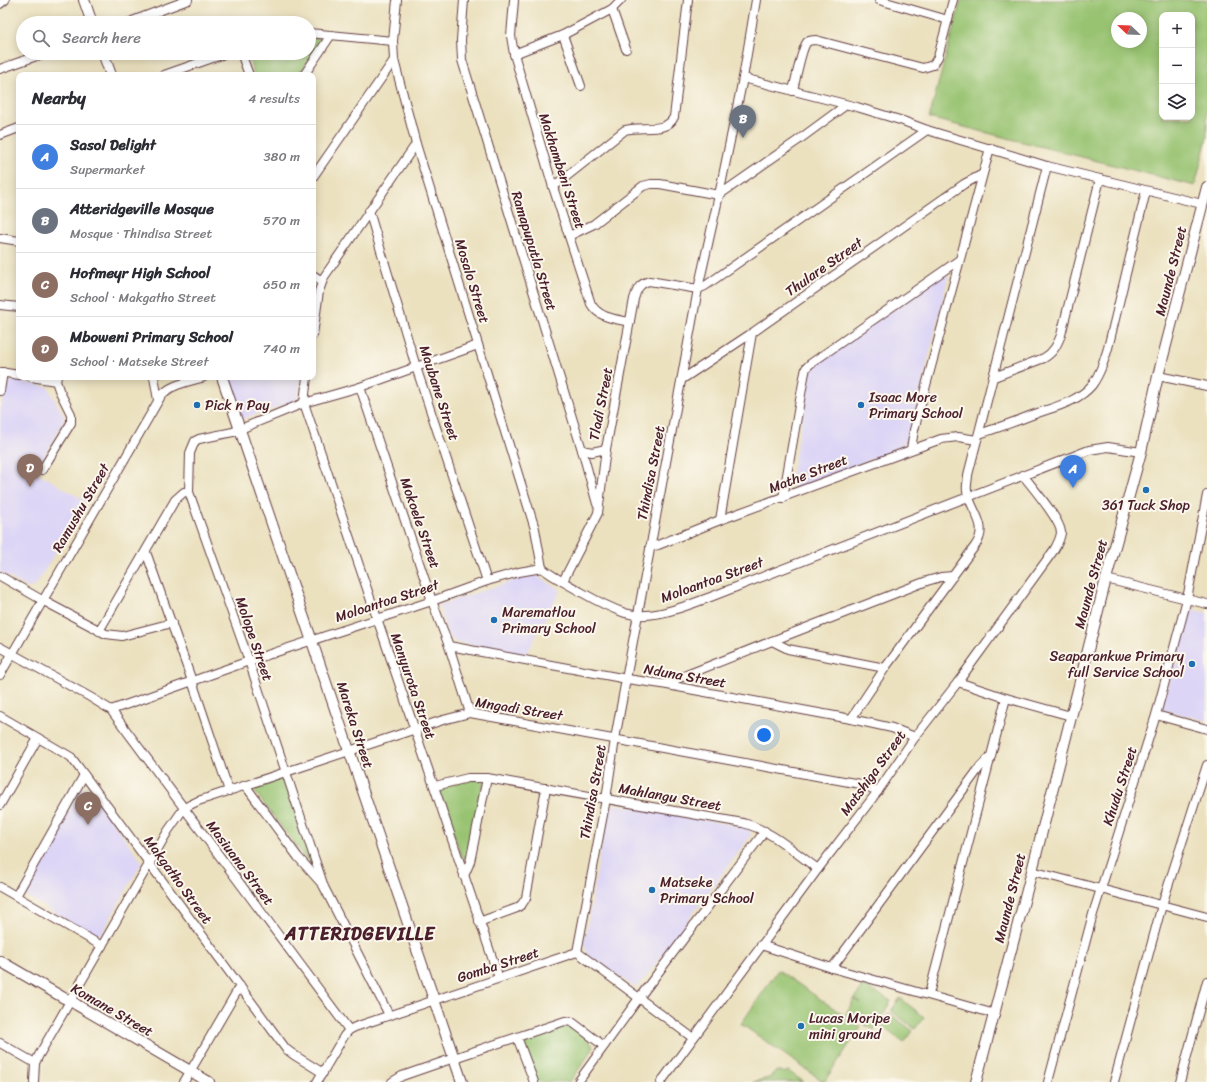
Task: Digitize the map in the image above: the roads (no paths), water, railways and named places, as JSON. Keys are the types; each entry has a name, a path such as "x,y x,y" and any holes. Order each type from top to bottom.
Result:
{"street":[{"path":"0,4 5,0"},
{"path":"84,0 90,16"},
{"path":"146,16 188,0"},
{"name":"Mosalo Street","path":"397,0 393,41 394,60 416,144 535,529 542,568"},
{"name":"Ramapuputla Street","path":"464,0 461,40 462,60 582,450 598,508"},
{"name":"Makhambeni Street","path":"514,0 510,36 514,54 553,187 591,304 594,309 605,316 630,322"},
{"path":"514,54 563,35 612,10 621,0"},
{"path":"553,187 624,130 665,127 672,122 674,117 688,0"},
{"name":"Thindisa Street","path":"577,952 698,289 743,78 756,0"},
{"path":"793,91 803,50 811,40 816,40 924,68 933,65 938,57 953,0"},
{"path":"882,1 948,20"},
{"path":"612,10 626,49"},
{"path":"316,34 331,34 393,41"},
{"path":"316,57 331,34"},
{"path":"563,35 581,86"},
{"path":"0,69 25,60"},
{"path":"106,60 110,72"},
{"path":"182,72 210,60"},
{"path":"244,60 248,72"},
{"path":"306,72 314,60"},
{"path":"316,173 394,60"},
{"path":"743,78 891,117 927,130 1047,166 1202,204"},
{"path":"569,236 594,224 643,186 660,184 719,195 846,105"},
{"path":"0,135 16,129"},
{"path":"698,289 705,286 927,130"},
{"path":"316,313 322,281 416,144"},
{"path":"911,449 914,430 981,175 990,148"},
{"path":"850,719 885,668 978,541 980,536 980,527 967,491 968,475 1047,166"},
{"name":"Thulare Street","path":"681,380 752,333 964,184 981,175"},
{"path":"994,377 1044,358 1057,346 1100,179"},
{"name":"Maunde Street","path":"976,1082 1032,871 1106,579 1141,452 1158,376 1207,187"},
{"path":"978,437 1076,398 1091,386 1096,379 1108,348 1146,191"},
{"name":"Maubane Street","path":"369,212 416,367 487,581"},
{"path":"0,238 16,241"},
{"path":"783,498 806,368 959,260"},
{"path":"316,277 322,281"},
{"name":"Tladi Street","path":"563,581 596,518 606,449 638,287 649,281 698,289"},
{"path":"0,305 16,307"},
{"path":"720,520 752,333"},
{"path":"239,429 304,403 360,387 478,345"},
{"path":"0,391 1,372 16,374"},
{"path":"1158,376 1207,386"},
{"path":"42,470 71,423 72,418 59,390 57,380"},
{"path":"155,380 158,400"},
{"name":"Ramushu Street","path":"0,675 158,400 169,388 194,380"},
{"name":"Mareka Street","path":"223,380 462,1082"},
{"path":"304,403 307,380"},
{"name":"Mokoele Street","path":"360,387 432,601 449,646 470,713"},
{"name":"Manyurota Street","path":"304,403 499,978"},
{"name":"Molope Street","path":"239,429 225,434 194,441 190,453 189,492 249,661 324,887 388,1015"},
{"name":"Mathe Street","path":"650,547 911,449 947,438 978,437"},
{"name":"Moloantoa Street","path":"111,710 249,661 432,601 487,581 519,572 542,568 552,576 612,608 625,613 638,615 657,614 692,604 1084,452 1100,447 1141,452"},
{"path":"582,450 592,452 606,449"},
{"name":"Matshiga Street","path":"661,1082 818,869 878,791 915,737 958,682 1054,550 1060,539 1061,533 1058,523 1023,476"},
{"path":"99,631 176,500 184,492 189,492"},
{"name":"Khudu Street","path":"1048,1082 1093,914 1156,715 1187,599 1207,495"},
{"path":"146,552 172,623 229,791"},
{"path":"0,576 99,631 114,636 122,636 172,623"},
{"path":"662,684 934,579 953,576"},
{"path":"1106,579 1207,604"},
{"path":"772,641 788,649 885,668"},
{"name":"Nduna Street","path":"449,646 850,719 892,728 915,737"},
{"name":"Masiuana Street","path":"0,647 90,696 111,710 349,1030"},
{"path":"958,682 1006,698 1071,716"},
{"path":"929,994 1006,698"},
{"name":"Mngadi Street","path":"184,808 198,801 286,771 443,720 470,713 861,784 878,791"},
{"path":"1156,715 1207,729"},
{"name":"Makgatho Street","path":"0,716 70,758 290,1052 323,1073"},
{"path":"0,804 38,738"},
{"path":"832,968 980,767 991,756"},
{"path":"1114,1082 1162,905 1207,766"},
{"path":"16,896 84,775"},
{"name":"Mahlangu Street","path":"435,786 468,778 487,778 742,823 765,831 818,869"},
{"path":"464,876 470,862 487,778"},
{"name":"Molope Street","path":"244,786 298,857 324,887"},
{"path":"479,922 517,908 526,898 546,788"},
{"path":"34,1082 35,1063 149,864 184,808"},
{"path":"578,1082 639,998 765,831"},
{"path":"1032,871 1207,917"},
{"path":"0,887 102,946"},
{"path":"761,946 832,968 929,994 995,1014"},
{"path":"577,952 693,1038"},
{"name":"Gomba Street","path":"349,1030 388,1015 435,1001 577,952"},
{"name":"Komane Street","path":"0,961 64,998 71,1000 97,1017 210,1082"},
{"path":"1180,1082 1207,981"},
{"path":"184,1082 240,986"},
{"path":"392,1082 402,1076 562,1021 569,1021 604,1046"},
{"path":"318,1082 344,1036 349,1030"},
{"path":"517,1037 534,1082"},
{"path":"0,1043 35,1063"}],"place":[{"name":"Atteridgeville Mosque","path":"743,138"},
{"name":"Pick n Pay","path":"197,405"},
{"name":"Isaac More Primary School","path":"861,405"},
{"name":"Mboweni Primary School","path":"30,487"},
{"name":"Sasol Delight","path":"1073,488"},
{"name":"361 Tuck Shop","path":"1146,490"},
{"name":"Marematlou Primary School","path":"494,620"},
{"name":"Seaparankwe Primary full Service School","path":"1192,664"},
{"name":"Hofmeyr High School","path":"88,825"},
{"name":"Matseke Primary School","path":"652,890"},
{"name":"Lucas Moripe mini ground","path":"801,1026"}],"district":[{"name":"ATTERIDGEVILLE","path":"360,934"}]}
